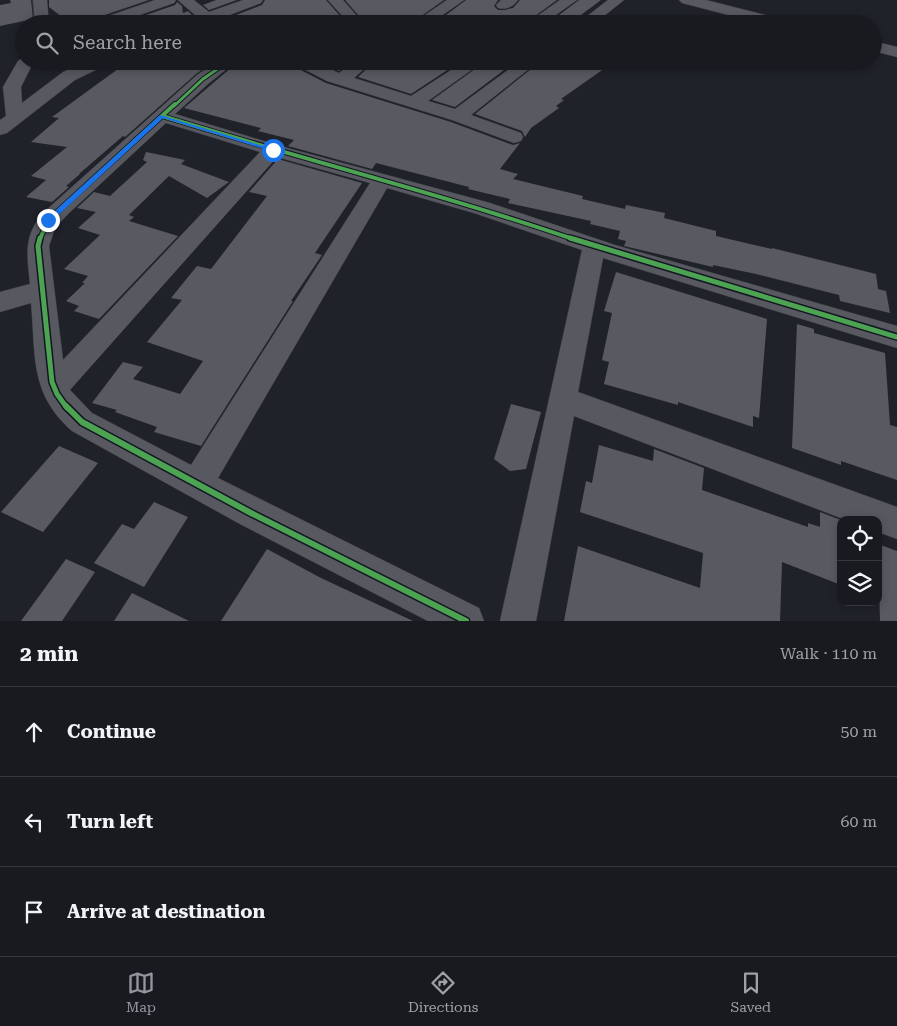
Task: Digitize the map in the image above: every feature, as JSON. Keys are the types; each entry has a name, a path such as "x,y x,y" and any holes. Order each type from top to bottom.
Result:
{"street":[{"path":"40,0 41,15"},
{"path":"125,15 169,0"},
{"path":"185,0 205,15"},
{"path":"223,15 256,0"},
{"path":"336,0 349,15"},
{"path":"434,15 456,0"},
{"path":"547,15 570,0"},
{"path":"596,15 617,0"},
{"path":"687,0 747,15"},
{"path":"882,48 897,52"},
{"path":"7,124 12,87 21,70"},
{"path":"7,124 69,76 82,70"},
{"path":"216,70 203,79 48,220 41,233 38,246 35,293 56,396 82,422 197,484 466,621"},
{"path":"327,70 342,80 458,116 514,137"},
{"path":"342,80 354,70"},
{"path":"414,102 462,70"},
{"path":"458,116 520,70"},
{"path":"162,116 273,150 492,211 594,246 897,337"},
{"path":"54,388 273,150"},
{"path":"197,484 382,180"},
{"path":"518,621 594,246"},
{"path":"0,302 35,293"},
{"path":"563,399 897,523"}],"building":[{"path":"10,0 31,0 33,15 15,15 15,23 0,26 0,5 11,3"},
{"path":"49,0 149,0 105,15 59,15 49,7"},
{"path":"216,0 237,0 209,10 203,5"},
{"path":"265,0 326,0 339,15 236,15 262,5"},
{"path":"345,0 444,0 423,15 358,15"},
{"path":"466,0 498,0 494,6 498,10 504,10 513,8 520,0 557,0 536,15 446,15"},
{"path":"579,0 601,0 581,15 559,15"},
{"path":"177,2 182,6 183,13 188,11 192,15 146,15 175,5"},
{"path":"117,70 202,70 125,137 123,136 79,174 66,186 69,187 52,202 26,197 46,180 31,176 67,147 31,142 59,118 52,117"},
{"path":"228,70 301,70 326,83 451,122 513,145 520,143 500,169 518,174 513,179 583,196 582,199 625,209 626,205 665,213 664,218 716,231 716,236 876,274 878,289 886,291 890,313 840,301 839,295 756,274 713,265 713,267 624,246 626,241 618,239 620,231 590,224 591,221 508,203 510,199 376,163 372,169 288,146 294,140 258,131 261,128 184,108"},
{"path":"365,70 447,70 411,94 358,77"},
{"path":"474,70 504,70 455,107 432,100"},
{"path":"530,70 602,70 561,99 564,100 556,106 559,108 531,128 525,137 522,131 475,114"},
{"path":"146,152 185,160 181,164 229,182 207,198 169,176 129,215 134,217 129,221 178,236 99,319 74,311 79,306 66,301 85,283 82,283 88,276 64,269 100,235 78,228 96,212 77,208 94,192 110,196 147,162 143,160"},
{"path":"278,159 362,183 315,253 322,255 291,301 293,301 201,446 154,432 157,427 115,412 117,410 92,403 123,362 143,367 133,379 180,394 203,361 147,342 182,300 171,298 197,266 211,269 267,196 249,192"},
{"path":"616,272 767,319 759,418 753,416 753,427 678,402 678,405 604,384 609,362 602,360 612,313 604,311"},
{"path":"797,324 814,329 814,333 885,353 890,425 897,427 897,480 841,461 841,465 792,448"},
{"path":"511,404 541,412 526,469 510,471 494,459"},
{"path":"599,445 653,461 654,449 704,468 702,490 808,527 808,523 820,527 820,512 837,518 837,583 782,562 780,621 564,621 578,546 700,588 703,553 580,512 586,481 592,483"},
{"path":"59,446 98,463 43,532 1,512"},
{"path":"154,502 188,517 144,587 94,563 122,524 134,529"},
{"path":"882,545 897,551 897,621 880,621 880,606 882,606"},
{"path":"267,549 321,578 413,621 221,621"},
{"path":"66,559 95,572 62,621 21,621"},
{"path":"132,593 189,621 114,621"}],"cycle path":[{"path":"216,70 203,79 60,209 43,230 38,246 54,388 64,404 82,422 251,513 466,621"},
{"path":"162,116 273,150 482,208 609,251 897,337"}],"route":[{"path":"48,220 162,116 273,150"}]}
